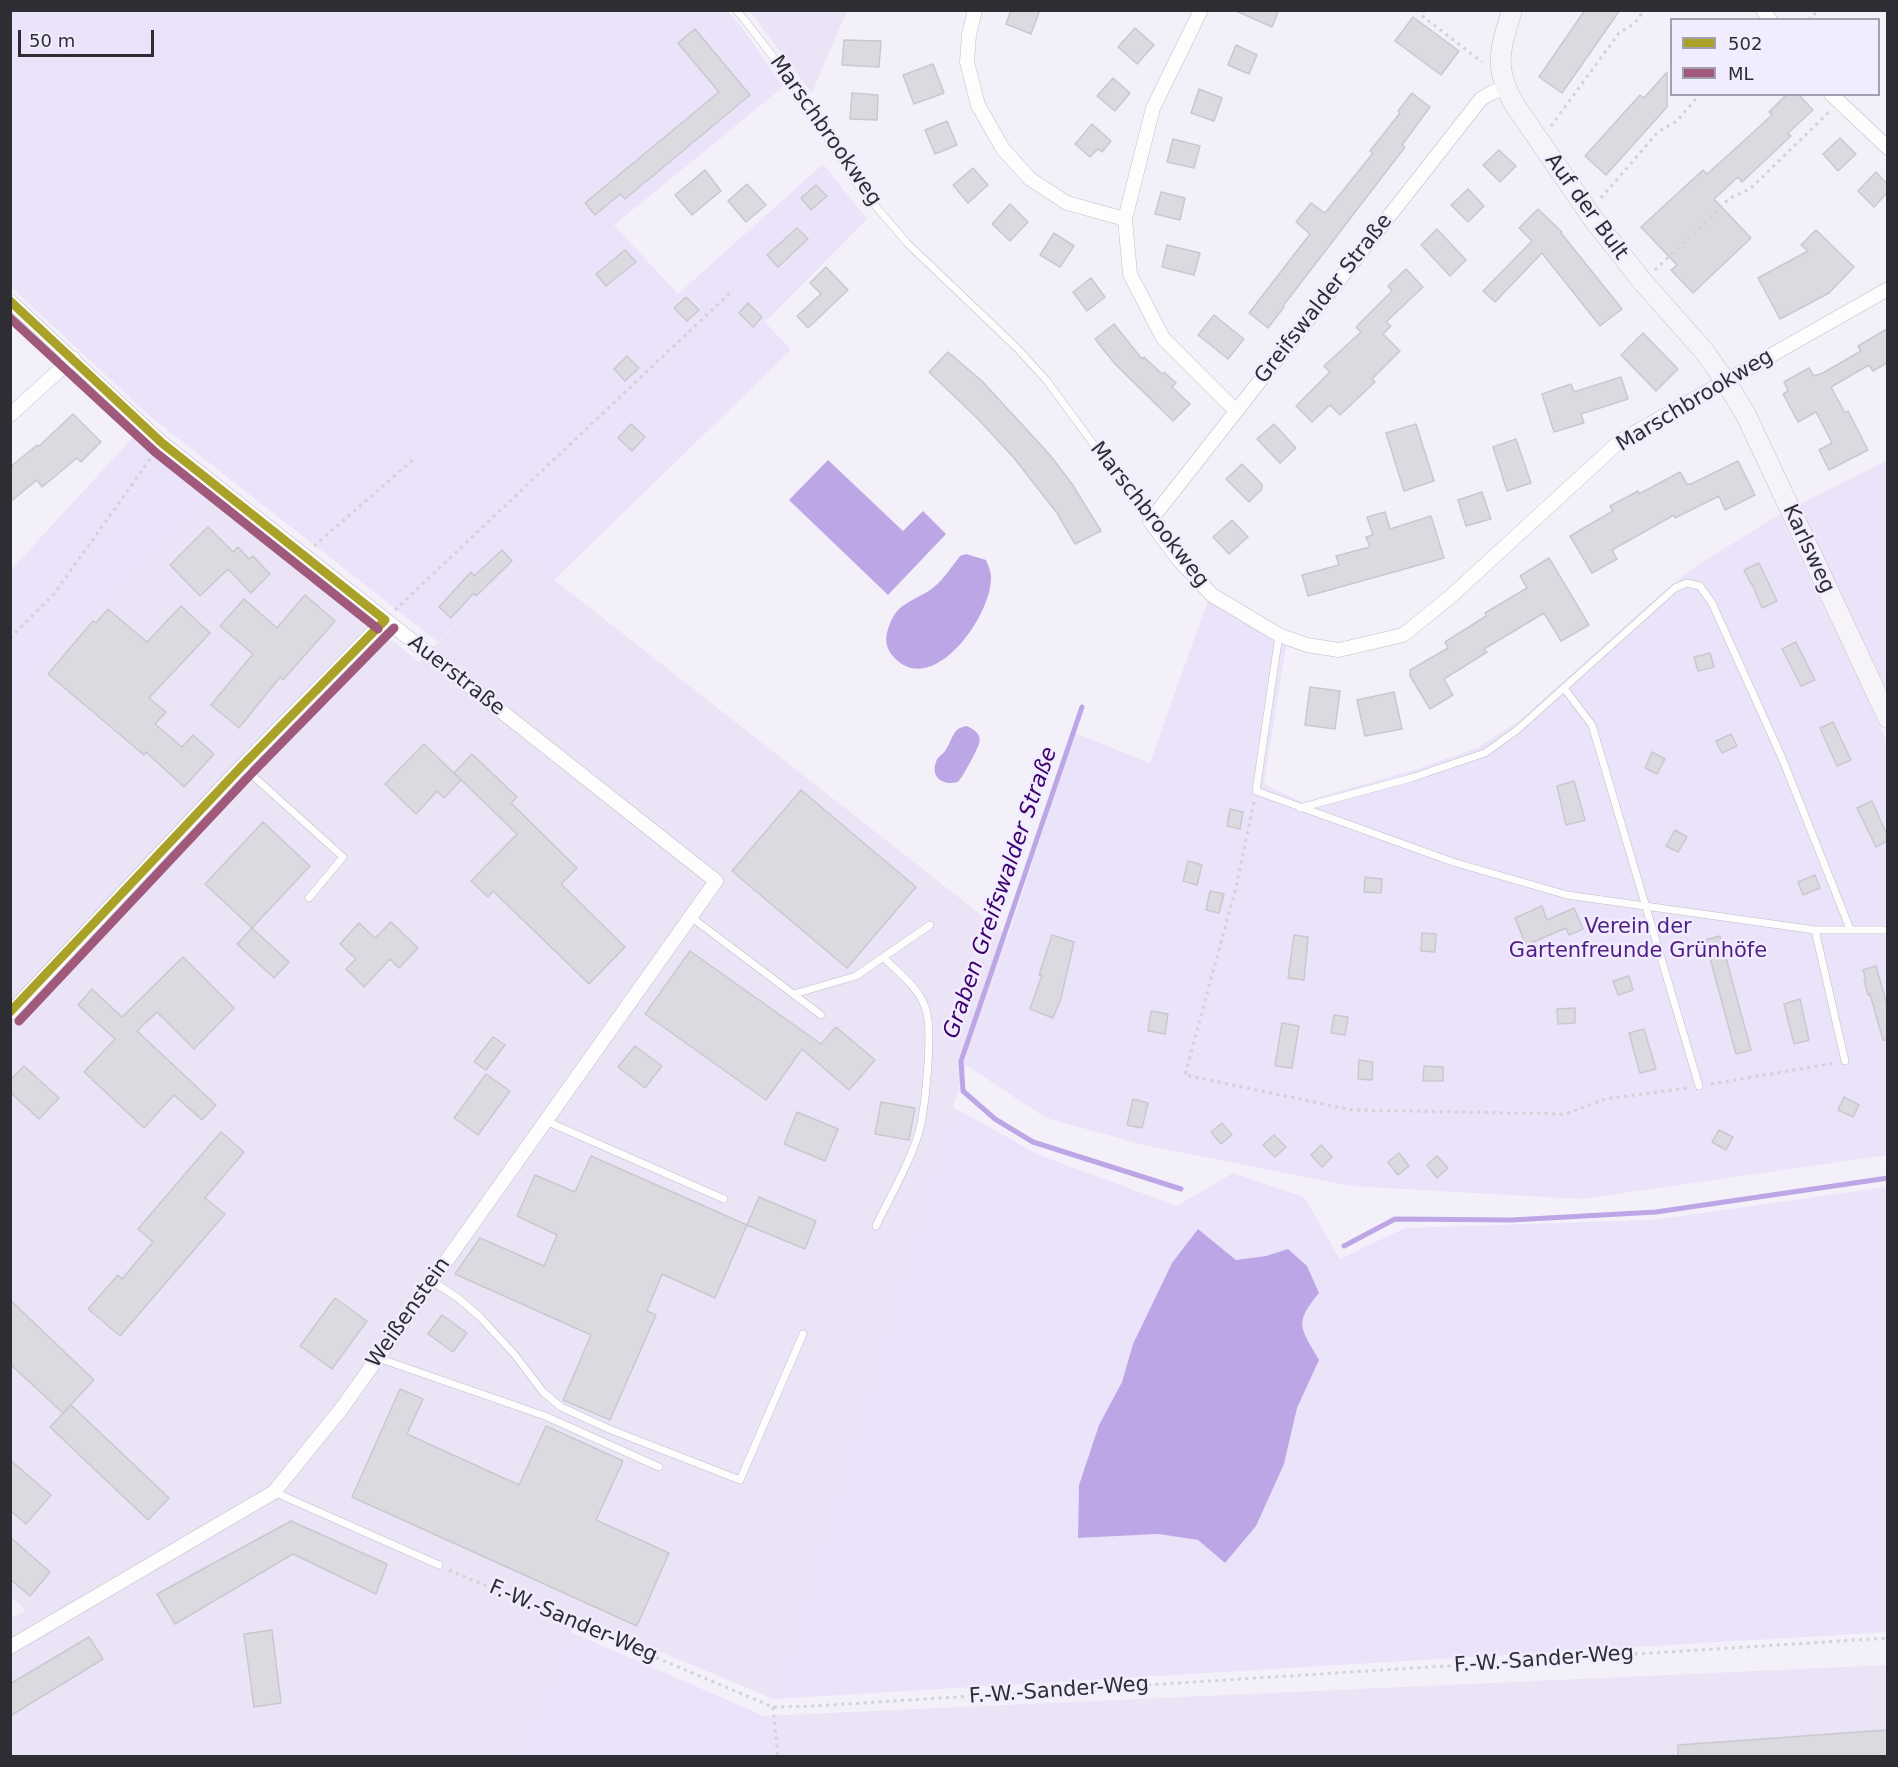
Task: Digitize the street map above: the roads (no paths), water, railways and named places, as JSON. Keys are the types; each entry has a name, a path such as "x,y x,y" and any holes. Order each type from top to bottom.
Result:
{"street":[{"path":"975,10 969,35 967,62 978,105 1003,149 1030,178 1067,203 1125,219"},
{"path":"1201,10 1153,108 1125,219 1130,274 1163,338 1236,411"},
{"path":"1503,82 1501,48 1512,10"},
{"name":"Greifswalder Straße","path":"1150,521 1481,99 1503,82"},
{"name":"Auf der Bult","path":"1503,82 1588,213 1642,281 1704,351 1726,382"},
{"path":"1835,98 1887,148"},
{"name":"Marschbrookweg","path":"1150,521 1179,560 1212,595 1279,635 1307,645 1339,650 1403,635 1450,597 1620,441 1887,289"},
{"name":"Auerstraße","path":"10,301 162,443 716,881"},
{"path":"10,415 73,358"},
{"name":"Karlsweg","path":"1726,382 1746,415 1887,718"},
{"path":"10,1013 242,766 385,620"},
{"name":"Weißenstein","path":"10,1647 274,1491 342,1408 716,881"}],"lane":[{"name":"Marschbrookweg","path":"735,10 787,75 860,188 908,244 1017,348 1047,381 1150,521"},
{"path":"1300,808 1411,778 1485,753 1517,730 1675,588 1687,583 1701,586 1712,603 1782,758 1850,929"},
{"path":"1279,635 1256,791 1453,862 1567,895 1815,930 1887,930"},
{"path":"1564,688 1592,725 1699,1086"},
{"path":"242,766 343,857 309,898"},
{"path":"691,917 821,1015"},
{"path":"794,994 856,976 930,925"},
{"path":"1815,930 1845,1061"},
{"path":"876,1226 917,1139 929,1049 929,1027 925,1004 910,984 884,958"},
{"path":"546,1121 724,1199"},
{"path":"432,1281 458,1298 478,1316 515,1355 543,1392 561,1407 609,1429 740,1480 803,1334"},
{"path":"378,1358 545,1416 659,1467"},
{"path":"274,1491 439,1565"}],"waterway":[{"name":"Graben Greifswalder Straße","path":"1082,707 961,1061 963,1091 995,1119 1033,1142 1181,1189"},
{"path":"1344,1246 1395,1219 1512,1220 1656,1212 1888,1178"}],"park label":[{"name":"Verein der Gartenfreunde Grünhöfe","path":"1638,940"}]}
